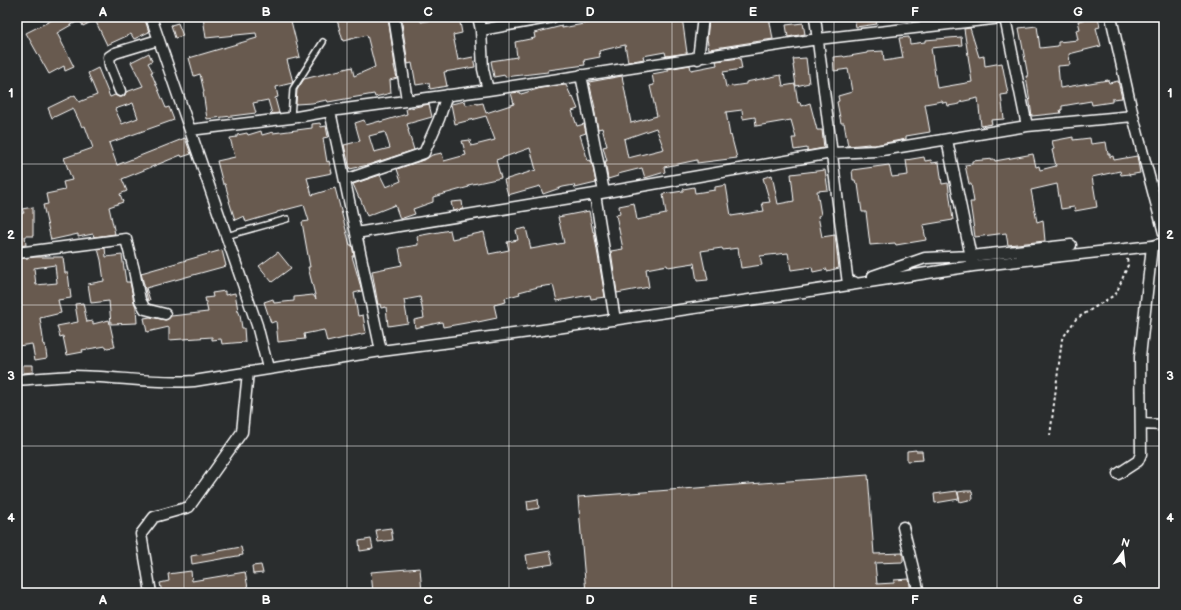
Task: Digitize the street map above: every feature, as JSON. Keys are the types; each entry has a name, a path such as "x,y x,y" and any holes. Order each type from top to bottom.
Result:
{"street":[{"path":"151,17 257,326 268,368"},
{"path":"394,17 408,100"},
{"path":"478,17 481,30 483,69 488,90"},
{"path":"481,30 553,17"},
{"path":"698,59 703,17"},
{"path":"815,17 848,284"},
{"path":"190,130 291,118 330,111 488,90 581,75 698,59 818,39 1007,17 1027,126"},
{"path":"1111,17 1133,116 1164,232"},
{"path":"120,91 109,62 109,57 115,52 158,40"},
{"path":"581,75 600,193 614,320"},
{"path":"344,180 424,153 439,120 447,95"},
{"path":"330,111 381,351"},
{"path":"356,232 600,193 832,153 876,151 1027,126 1133,116"},
{"path":"947,140 972,261"},
{"path":"17,253 126,239 140,300 145,309 165,314"},
{"path":"848,284 925,258 972,261 1126,249 1164,243"},
{"path":"17,378 72,376 173,383 194,381 381,351 451,343 796,293 972,261 1071,245"},
{"path":"1118,474 1138,460 1141,454 1140,357 1152,246"},
{"path":"151,593 141,534 154,517 189,507 242,432 248,372"},
{"path":"1141,424 1164,425"},
{"path":"903,527 919,593"}],"lane":[{"path":"291,118 293,88 323,42"},
{"path":"226,236 287,219"}],"path":[{"path":"1050,436 1062,339 1076,319 1116,294 1128,265 1126,249"}],"building":[{"path":"58,17 144,17 149,32 134,39 131,34 107,45 95,20 83,26 80,20 57,33 74,67 65,71 64,66 49,74 26,33"},
{"path":"203,17 229,17 229,19 238,17 290,17 300,57 287,60 293,82 276,87 278,97 275,98 279,113 272,114 268,100 253,103 256,113 207,119 200,74 194,76 189,58 257,38 256,33 206,38"},
{"path":"349,17 388,17 394,66 397,78 390,80 391,93 375,97 374,94 328,102 327,100 296,104 297,90 304,79 352,67 354,76 375,67 367,35 343,41 337,20"},
{"path":"401,17 420,17 421,22 459,17 462,33 453,35 458,60 473,57 475,67 444,72 447,86 430,89 429,83 416,85 412,63 408,64"},
{"path":"588,17 682,17 687,53 666,56 665,52 643,56 644,59 628,62 625,45 599,51 600,57 584,60 585,65 548,70 548,72 494,77 491,61 517,57 515,42 535,38 534,33 562,26 562,28 589,23"},
{"path":"717,17 746,17 747,20 769,17 773,39 709,49 707,39 709,19"},
{"path":"854,17 875,17 877,24 856,27"},
{"path":"1098,17 1100,27 1096,28 1101,46 1069,54 1070,65 1058,66 1060,88 1108,80 1109,83 1118,81 1122,98 1112,99 1112,102 1092,105 1091,101 1062,106 1062,110 1060,110 1061,113 1032,116 1026,76 1028,76 1019,28 1037,26 1040,48 1058,46 1058,42 1078,40 1076,30 1080,29 1078,21"},
{"path":"178,23 183,36 175,38 171,25"},
{"path":"803,23 805,34 788,37 786,25"},
{"path":"970,28 979,57 984,56 985,66 1002,63 1008,94 1001,95 1004,119 991,120 992,124 981,126 978,98 948,106 947,102 943,103 942,101 925,104 930,132 906,136 906,139 875,145 869,144 848,146 844,123 841,123 837,102 839,101 838,96 852,92 848,69 834,71 833,57 844,57 867,52 883,51 884,61 903,58 899,38 909,37 910,44 925,42 925,40 961,37 962,45 931,48 937,88 972,82 964,29"},
{"path":"149,53 152,61 148,63 153,72 151,72 166,108 169,107 174,120 109,143 117,165 185,138 191,154 182,157 181,155 122,179 127,191 120,194 123,202 109,207 115,234 94,237 93,234 78,237 78,234 51,240 43,205 48,204 46,194 65,190 63,182 72,180 64,158 93,148 85,126 82,127 73,108 52,118 48,108 75,95 79,102 97,95 88,73 98,68 110,97 115,95 122,97 126,92 143,86 131,62","holes":["133,103 138,118 122,124 115,109"]},
{"path":"740,58 742,69 723,72 726,87 746,84 746,82 781,75 783,86 795,84 798,103 800,102 801,106 810,103 817,130 822,130 824,148 807,151 807,148 794,150 792,138 796,138 791,120 756,126 755,117 743,119 742,110 726,112 730,136 731,135 737,158 697,163 697,160 664,167 665,172 645,178 642,168 618,174 618,176 608,179 605,161 607,161 603,147 607,146 602,128 598,129 589,82 622,76 631,123 657,116 650,86 654,85 652,74 690,65 691,70 717,65 716,61","holes":["656,128 664,149 628,158 624,139"]},
{"path":"806,58 809,83 796,86 793,59"},
{"path":"566,85 578,109 572,111 577,126 584,124 586,133 580,135 588,161 590,160 592,163 596,183 575,188 574,185 563,187 543,194 540,186 508,195 504,180 536,170 530,148 496,160 501,178 468,185 469,187 433,197 433,202 413,209 415,214 400,219 395,205 367,216 353,184 380,175 386,187 401,181 397,169 426,159 432,155 442,153 444,161 466,155 462,141 470,140 471,146 495,140 486,116 455,124 451,104 465,101 466,105 483,103 486,113 514,104 511,93 520,92 521,94 541,88"},
{"path":"429,104 432,117 407,124 414,150 368,165 350,169 344,145 360,141 355,123 364,120 366,125 380,122 407,114 406,109","holes":["385,132 390,148 374,152 369,136"]},
{"path":"320,123 321,127 326,126 328,137 323,138 327,162 329,161 332,173 307,178 312,195 335,188 350,245 352,245 354,256 352,256 362,291 354,293 358,316 363,315 366,333 327,342 324,330 304,334 305,339 278,342 276,321 271,323 264,302 273,299 274,303 294,301 294,297 313,295 316,299 308,267 310,267 302,222 309,221 304,205 246,222 244,216 235,220 217,161 235,157 230,138 237,137 237,135 247,133 248,135 261,131 262,135 273,132 312,128 312,124"},
{"path":"1073,137 1073,140 1090,138 1091,144 1106,142 1108,154 1110,154 1110,157 1113,156 1114,160 1137,156 1140,173 1121,175 1120,171 1092,177 1097,207 1075,211 1074,207 1061,209 1057,184 1031,190 1037,222 1043,220 1045,241 1008,245 1006,233 975,237 970,202 974,202 971,184 969,184 965,165 972,164 972,161 994,159 995,161 1033,154 1036,167 1039,166 1040,170 1056,166 1052,150 1054,149 1052,141"},
{"path":"924,157 925,161 931,160 932,163 939,162 942,184 948,183 953,220 923,225 926,240 896,245 895,243 870,245 866,212 862,212 858,184 856,184 855,180 853,180 852,170 889,165 892,177 908,175 906,160"},
{"path":"825,170 828,190 817,191 821,215 818,216 822,237 835,235 839,268 813,272 812,267 791,270 788,253 760,256 762,265 741,268 738,248 723,250 722,248 701,251 708,280 697,281 694,263 668,267 667,265 646,269 649,287 617,293 611,251 623,249 616,215 620,214 619,206 634,203 637,220 666,214 663,194 683,191 683,189 694,187 695,193 715,190 715,187 726,185 731,216 764,211 762,203 770,202 763,178 772,175 778,204 794,201 791,174"},
{"path":"462,201 463,209 453,211 451,202"},
{"path":"33,207 33,236 25,236 26,245 17,246 17,214 24,213 22,209"},
{"path":"589,211 605,297 591,299 590,295 557,301 553,285 538,287 519,292 520,294 505,298 506,302 494,305 497,318 443,327 442,322 415,328 414,320 424,318 420,297 404,300 408,323 388,326 386,307 381,308 380,304 378,305 372,271 402,265 399,248 418,245 417,236 450,230 452,239 484,232 489,254 509,250 507,242 518,240 516,230 526,228 531,249 564,243 558,217"},
{"path":"105,248 106,257 122,255 126,282 130,282 136,307 137,323 111,324 109,301 91,303 88,284 104,281 98,249"},
{"path":"222,250 226,266 146,288 150,300 148,301 141,273"},
{"path":"278,252 291,268 272,282 259,266"},
{"path":"35,257 63,257 65,273 68,273 71,298 58,300 61,313 40,318 47,358 35,360 32,344 18,346 17,259","holes":["55,265 57,283 36,285 34,268"]},
{"path":"225,291 225,295 235,293 242,328 244,328 245,342 222,344 221,339 212,340 212,337 169,340 169,327 147,332 144,318 150,317 166,320 171,316 208,312 205,298 213,297 212,293"},
{"path":"83,303 87,322 93,321 93,324 109,320 115,347 106,348 106,346 82,350 83,352 67,355 63,336 60,337 57,326 78,322 75,304"},
{"path":"23,365 33,365 33,372 23,373"},
{"path":"907,451 922,451 923,460 907,461"},
{"path":"868,475 874,554 903,553 903,562 875,563 877,584 894,583 894,580 909,579 911,592 586,593 578,497"},
{"path":"957,491 959,499 935,503 934,494"},
{"path":"972,491 973,499 960,502 958,492"},
{"path":"538,499 539,508 528,510 527,501"},
{"path":"391,528 393,540 378,542 376,530"},
{"path":"371,539 373,549 360,551 359,541"},
{"path":"241,547 243,555 192,564 191,556"},
{"path":"550,551 553,564 528,568 526,555"},
{"path":"261,565 263,573 253,574 252,566"},
{"path":"420,568 422,593 373,593 371,572"},
{"path":"191,571 192,581 245,572 248,588 220,593 201,593 200,590 162,593 160,583 169,581 168,574"}]}
